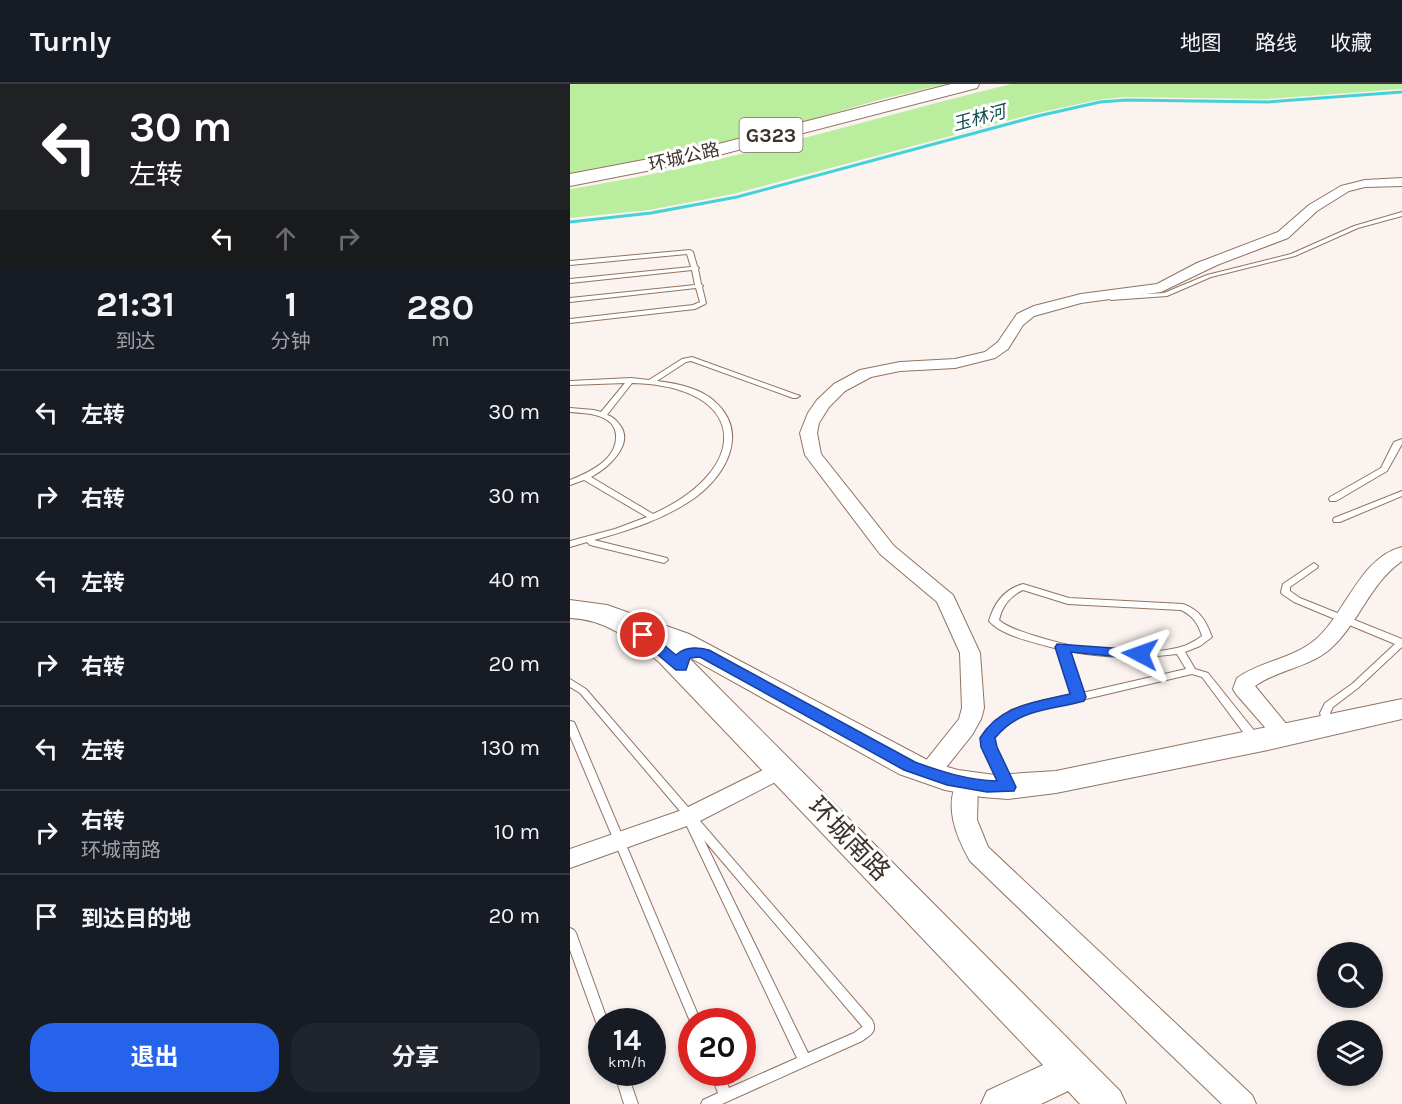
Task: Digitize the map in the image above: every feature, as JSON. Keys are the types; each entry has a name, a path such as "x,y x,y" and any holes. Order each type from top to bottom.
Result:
{"highway":[{"name":"环城公路","path":"570,180 692,156 971,84"}],"main road":[{"name":"环城南路","path":"583,610 643,635 692,660 781,769 1072,1070 1100,1102"},
{"path":"692,660 928,774 967,784 1008,787 1048,783 1272,740 1402,709"},
{"path":"1000,1104 1072,1070"}],"street":[{"path":"928,774 964,730 970,719 973,708 970,653 946,599 887,550 813,455 807,438 811,421 829,398 857,377 887,369 981,358 1005,345 1016,322 1024,315 1051,306 1097,296 1161,288 1201,266 1281,236 1298,224 1314,208 1346,188 1371,181 1402,182"},
{"path":"1272,740 1244,689 1244,683 1315,651 1333,634 1370,579 1381,568 1402,554"},
{"path":"570,859 689,816 781,769"},
{"path":"967,784 963,802 963,822 978,854 1242,1104"}],"lane":[{"path":"1097,296 1107,298 1165,295 1209,276 1293,255 1356,227 1402,214"},
{"path":"570,263 688,251 692,253 703,303 699,306 570,321"},
{"path":"570,281 696,268"},
{"path":"570,300 700,286"},
{"path":"652,381 684,360 692,359 796,396"},
{"path":"604,414 631,380"},
{"path":"570,383 631,380 652,381 682,388 711,403 723,417 729,435 726,455 714,476 688,499 654,518 570,544"},
{"path":"570,410 604,414 617,427 620,437 619,447 606,466 586,478 570,483"},
{"path":"1333,499 1384,469 1397,444 1402,441"},
{"path":"586,478 654,518"},
{"path":"1337,520 1402,493"},
{"path":"588,539 593,543 664,560"},
{"path":"1314,566 1286,586 1285,592 1297,600 1402,643 1355,686 1329,705 1325,713 1328,727"},
{"path":"1023,587 1068,601 1183,607 1193,611 1201,618 1207,637 1180,651 1140,654 1062,647 999,627 994,621 995,612 1014,589 1023,587"},
{"path":"1062,647 1078,697"},
{"path":"1180,651 1192,671"},
{"path":"1008,787 987,738 1000,722 1015,712 1192,671 1205,675 1272,740"},
{"path":"570,682 583,691 868,1024 868,1030 864,1034 708,1104"},
{"path":"570,724 689,1008"},
{"path":"689,816 805,1061"},
{"path":"570,933 597,1008"},
{"path":"625,1086 631,1104"},
{"path":"722,1086 726,1096"}],"green space":[{"path":"570,84 946,84 882,99 747,138 570,175"},
{"path":"1011,84 1402,84 1402,89 1266,99 1125,97 1097,100 1033,114 733,194 649,210 570,218 570,189 736,155"}],"waterway":[{"name":"玉林河","path":"570,222 651,213 737,197 1038,116 1100,102 1126,100 1268,102 1402,92"}],"route":[{"path":"643,635 681,666 680,660 685,655 694,652 704,653 928,774 967,784 1008,787 987,738 1000,722 1015,712 1078,697 1062,647 1140,654"}]}
